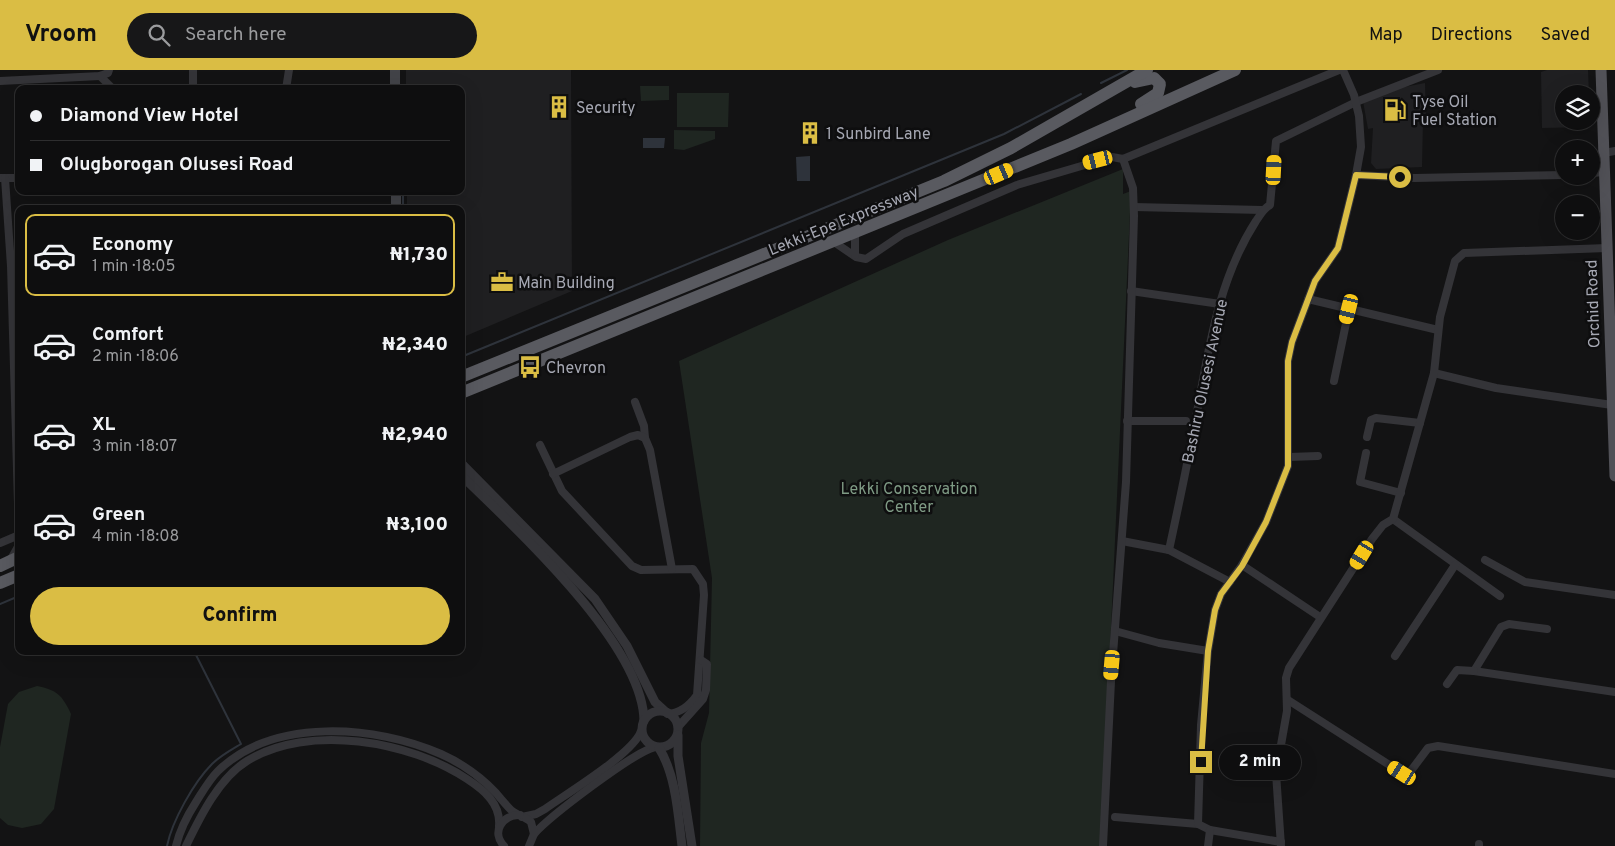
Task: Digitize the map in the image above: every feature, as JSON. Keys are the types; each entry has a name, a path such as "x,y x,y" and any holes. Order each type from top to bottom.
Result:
{"highway":[{"name":"Lekki-Epe Expressway","path":"465,375 944,181 988,160 1147,70"},
{"name":"Lekki-Epe Expressway","path":"465,390 834,242 1071,144 1234,70"},
{"path":"1114,90 1148,78 1158,80 1160,84 1158,93 1122,114 1114,124"},
{"path":"465,389 508,364 514,356"},
{"path":"0,583 15,577"}],"main road":[{"path":"395,70 395,85"},
{"name":"Orchid Road","path":"1600,70 1609,152 1604,172 1615,476"}],"street":[{"path":"0,80 100,76 108,73 109,70"},
{"path":"193,70 193,85"},
{"path":"287,85 289,70"},
{"path":"834,242 856,256 866,259 903,234 1017,185 1112,157 1123,159 1339,70"},
{"path":"1198,824 1202,725 1208,651 1215,610 1221,594 1242,566 1266,522 1288,466 1288,361 1315,281 1338,248 1356,175 1361,147 1359,116 1356,102 1343,70"},
{"path":"1356,102 1434,71"},
{"path":"100,76 109,85"},
{"name":"Bashiru Olusesi Avenue","path":"1169,550 1194,431 1201,383 1220,304 1231,267 1262,210 1270,205 1276,141 1280,137 1356,102"},
{"path":"1103,846 1122,541 1134,207 1133,188 1123,159"},
{"path":"1600,172 1604,172"},
{"path":"1356,175 1414,178 1555,174"},
{"path":"15,178 2,178 11,266 15,401"},
{"path":"1134,207 1262,210"},
{"path":"855,233 856,256"},
{"path":"1115,816 1198,824 1210,830 1281,844 1276,773 1288,700 1286,678 1289,668 1320,617 1344,586 1372,539 1383,525 1393,519 1434,373 1438,330 1455,261 1464,253 1607,248"},
{"path":"1131,291 1220,304"},
{"path":"1308,299 1438,330"},
{"path":"1334,381 1349,309"},
{"path":"1434,373 1496,388 1612,405"},
{"path":"635,402 650,450 672,569"},
{"path":"1368,437 1374,419 1420,423"},
{"path":"1127,421 1186,421"},
{"path":"553,474 630,437 638,435 645,438"},
{"path":"540,445 562,491 632,566 641,570 693,569 703,584 701,660 697,665 696,695 688,705 678,712 657,711 651,713 644,721"},
{"path":"1366,453 1360,482 1401,493"},
{"path":"1289,456 1318,456"},
{"path":"465,467 594,600 626,646 655,702 676,721 678,756 692,846"},
{"path":"465,479 563,580 594,615 617,649 634,681 642,702 644,721 636,742 593,775 536,814 508,817 499,826"},
{"path":"1393,519 1500,596"},
{"path":"0,543 15,537"},
{"path":"1122,541 1169,550 1230,582"},
{"path":"1485,560 1525,582 1615,596"},
{"path":"1395,656 1455,565"},
{"path":"1242,566 1320,617"},
{"path":"1474,671 1501,627 1509,624 1547,629"},
{"path":"1115,631 1159,643 1208,651"},
{"path":"530,845 534,834 558,813 639,753 671,744 678,731 699,706 706,690 707,664 701,660"},
{"path":"1447,684 1457,670 1615,692"},
{"path":"1288,700 1405,775 1410,772 1428,748 1438,746 1615,774"},
{"path":"176,846 184,821 204,788 219,769 242,753 283,738 323,732 352,731 386,736 442,755 473,773 510,809 530,822 534,834"},
{"path":"641,731 646,742 657,748 671,777 682,846"},
{"path":"186,846 220,786 240,765 258,755 317,740 380,744 420,755 449,768 480,788 490,799 500,817 498,837 504,846"},
{"path":"1208,846 1210,830"}],"shaded area":[{"path":"406,70 571,70 572,291 465,336 465,205 407,205 407,195 465,195 465,85 406,85"},
{"path":"1547,70 1588,70 1589,85 1555,85 1555,128 1542,128 1541,72"},
{"path":"1425,83 1426,120 1423,121 1422,167 1376,169 1371,163 1373,128 1368,129 1363,101 1394,89"},
{"path":"643,138 665,138 664,148 643,148"},
{"path":"810,156 810,181 797,181 796,157"}],"green space":[{"path":"640,86 669,86 669,100 641,101"},
{"path":"677,93 729,93 728,127 677,127"},
{"path":"674,130 715,131 715,139 684,150 674,149"},
{"name":"Lekki Conservation Center","path":"1123,169 1123,194 1131,191 1101,846 700,846 701,743 709,713 712,578 679,361 948,240"},
{"path":"37,686 58,694 65,702 71,714 54,809 41,824 22,828 8,825 0,818 0,747 8,704 19,692"}],"waterway":[{"path":"1101,83 1127,70"},
{"path":"465,355 1004,134 1081,94"},
{"path":"403,195 403,205"},
{"path":"0,604 15,598"},
{"path":"167,846 179,814 198,781 215,761 241,744 196,655"}],"place":[{"name":"Security","path":"559,107"},
{"name":"Tyse Oil Fuel Station","path":"1395,110"},
{"name":"1 Sunbird Lane","path":"810,133"},
{"name":"Main Building","path":"502,282"},
{"name":"Chevron","path":"530,367"}],"route":[{"path":"1201,762 1208,651 1215,610 1221,594 1242,566 1266,522 1288,466 1288,361 1292,342 1315,281 1338,248 1356,175 1400,177"}]}
